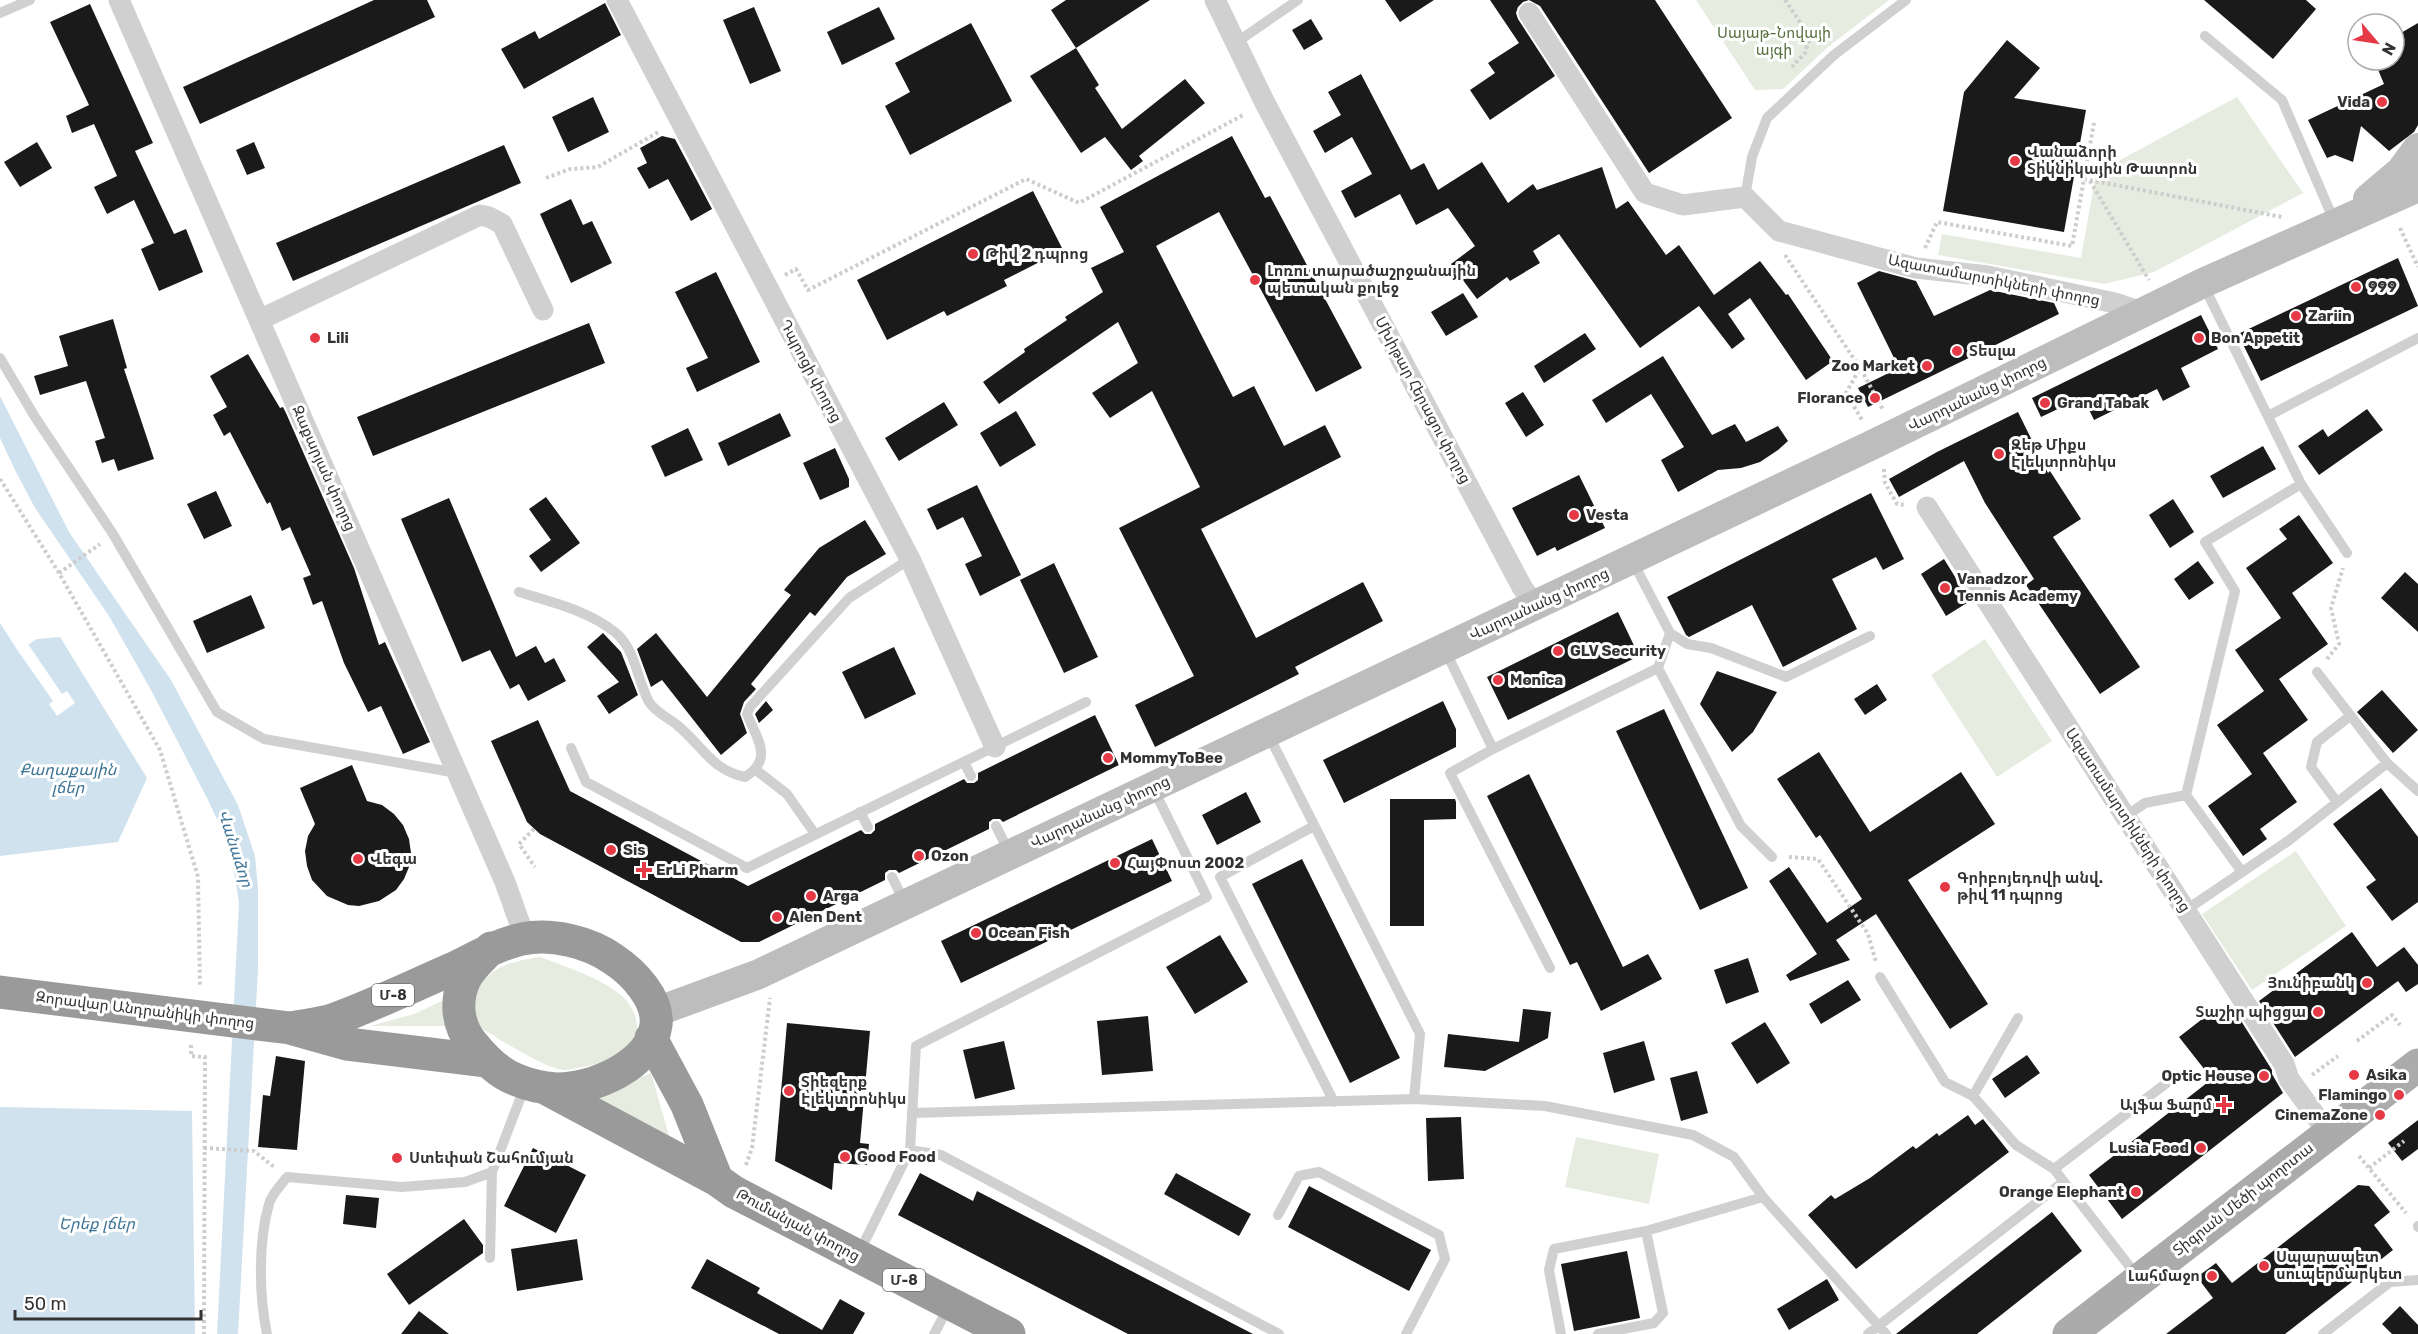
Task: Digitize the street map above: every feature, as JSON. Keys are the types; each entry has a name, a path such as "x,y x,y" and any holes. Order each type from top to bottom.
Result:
{"highway":[{"path":"653,1025 639,1056 627,1067 614,1074 577,1087 536,1085 515,1080 487,1061 467,1037 459,1020 459,1000 465,978 491,948 525,938 574,942 603,951 633,975 648,997 653,1025 687,1105 730,1176"},
{"name":"Մ-8","path":"290,1028 333,1020 412,987 491,948"},
{"name":"Զորավար Անդրանիկի փողոց","path":"0,992 290,1028"},
{"name":"Մ-8","path":"290,1028 347,1044 487,1061"},
{"name":"Մ-8","path":"536,1085 730,1176"},
{"name":"Թումանյան փողոց","path":"730,1176 734,1192 1009,1334"}],"main road":[{"name":"Տիգրան Մեծի պողոտա","path":"2069,1334 2418,1065"}],"street":[{"name":"Զաքարյան փողոց","path":"119,0 458,773 505,882 525,938"},
{"name":"Դպրոցի փողոց","path":"617,0 910,559 995,747"},
{"name":"Մխիթար Հերացու փողոց","path":"1215,0 1265,103 1534,606"},
{"path":"1528,13 1645,193 1683,205 1745,197"},
{"path":"2341,221 2401,171 2418,148"},
{"name":"Վարդանանց փողոց","path":"653,1025 1632,559 2148,299 2203,283 2418,187"},
{"name":"Ազատամարտիկների փողոց","path":"1745,197 1779,231 1916,268 1988,276 2115,303 2148,299"},
{"path":"2341,221 2418,204"},
{"path":"259,320 480,215 502,224 543,310"},
{"name":"Ազատամարտիկների փողոց","path":"1927,507 2284,1064 2289,1079 2328,1133"}],"lane":[{"path":"0,13 30,0"},
{"path":"1237,42 1298,0"},
{"path":"1745,197 1752,157 1767,118 1834,55 1906,0"},
{"path":"2205,36 2282,100 2341,221"},
{"path":"2203,283 2301,484 2347,553"},
{"path":"2268,416 2418,338"},
{"path":"0,358 35,417 113,534 217,712 264,740 458,773"},
{"path":"2242,872 2186,795 2235,591 2205,542 2301,484"},
{"path":"519,592 581,613 616,633 630,651 650,705 679,727 706,756 723,770 745,777 756,770 762,761 761,749 747,714 750,707 849,598 910,559"},
{"path":"1632,559 1670,633 1687,644 1711,648 1786,676 1870,636"},
{"path":"1550,968 1450,773 1493,749 1658,668 1670,633"},
{"path":"1444,649 1493,749"},
{"path":"1658,668 1741,825 1772,857"},
{"path":"2317,672 2386,763 2418,792"},
{"path":"571,748 586,782 747,868 1086,702"},
{"path":"2337,802 2311,767 2317,742 2350,716"},
{"path":"1267,733 1420,1034 1414,1099"},
{"path":"964,762 971,776"},
{"path":"2186,910 2288,841 2386,763"},
{"path":"756,770 787,794 815,834"},
{"path":"858,1256 910,1150 916,1046 1208,897 1152,788"},
{"path":"2126,816 2145,803 2186,795"},
{"path":"860,812 868,827"},
{"path":"996,826 1010,855"},
{"path":"1314,826 1220,877 1334,1102"},
{"path":"892,877 906,905"},
{"path":"1880,977 1946,1082 1973,1095 2016,1145 2054,1169 2139,1279"},
{"path":"1973,1095 2018,1018"},
{"path":"2054,1169 2177,1075"},
{"path":"490,1258 492,1172 536,1085"},
{"path":"912,1113 1414,1099 1545,1106 1693,1135 1734,1157 1763,1197 1882,1330"},
{"path":"910,1150 941,1155 1279,1334"},
{"path":"267,1334 263,1312 262,1252 269,1202 287,1177 402,1187 465,1182 492,1172"},
{"path":"1278,1215 1299,1176 1319,1172 1439,1235 1445,1259 1406,1334"},
{"path":"1868,1334 1882,1330 2063,1182"},
{"path":"1561,1334 1549,1270 1554,1249 1646,1231 1763,1197"},
{"path":"1598,1334 1654,1323 1663,1313 1646,1231"},
{"path":"2323,1334 2390,1282 2418,1280"},
{"path":"934,1334 950,1304"}],"path":[{"path":"1785,0 1810,37 1805,53 1791,68"},
{"path":"766,285 796,269 808,290 1026,179 1079,202 1265,103"},
{"path":"546,178 570,169 598,167 678,120"},
{"path":"1916,268 1937,222 2072,246 2094,123"},
{"path":"2084,179 2283,217"},
{"path":"2090,180 2148,299"},
{"path":"2400,228 2418,267"},
{"path":"1779,231 1786,259 1860,368 1884,413"},
{"path":"1860,368 1846,393 1865,426"},
{"path":"1883,462 1885,483 1897,504 1927,507"},
{"path":"0,479 59,573 160,750 198,877 197,1016 191,1056 205,1057 204,1334"},
{"path":"59,573 113,534"},
{"path":"2317,672 2339,644 2331,608 2347,553"},
{"path":"534,829 519,844 535,867"},
{"path":"1772,857 1818,859 1868,934 1880,977"},
{"path":"730,1176 752,1148 770,997"},
{"path":"2358,1041 2392,1015 2400,1025"},
{"path":"2304,1082 2338,1056"},
{"path":"2368,1168 2404,1141"},
{"path":"204,1148 254,1151 287,1177"},
{"path":"2359,1156 2418,1226"}],"green space":[{"name":"Սայաթ-Նովայի այգի","path":"1696,0 1889,0 1828,47 1783,89 1755,90"},
{"path":"2237,97 2303,193 2154,272 2104,284 1938,255 1942,234 2081,258 2096,173"},
{"path":"1985,639 2052,741 1997,777 1931,675"},
{"path":"2296,851 2346,926 2252,990 2202,914"},
{"path":"540,957 595,979 623,997 633,1011 637,1027 633,1043 628,1049 607,1061 563,1070 533,1058 478,1026 471,994 479,985 501,967 517,961"},
{"path":"446,999 447,1026 370,1026 414,1014"},
{"path":"651,1073 669,1136 592,1097"},
{"path":"1576,1137 1659,1154 1649,1204 1565,1187"}],"water":[{"name":"Վանաձոր","path":"0,396 69,532 171,680 238,805 255,856 258,888 258,969 238,1334 217,1334 239,903 230,848 151,690 109,616 35,508 15,470 0,438"},
{"name":"Քաղաքային լճեր","path":"0,623 18,651 37,639 60,637 147,778 118,842 0,856"},
{"name":"Երեք լճեր","path":"0,1107 192,1111 195,1334 0,1334"}],"pier":[{"path":"28,644 62,694 67,691 75,703 57,716 49,704 53,701 18,651"}],"building":[{"path":"374,0 427,0 435,17 200,124 183,87"},
{"path":"1066,0 1150,0 1076,48 1051,10"},
{"path":"1385,0 1434,0 1400,22"},
{"path":"1490,0 1529,0 1518,7 1516,13 1518,19 1555,76 1490,120 1470,90 1495,73 1488,63 1519,43"},
{"path":"1529,0 1655,0 1732,118 1649,173 1540,6"},
{"path":"2204,0 2306,0 2316,9 2273,59"},
{"path":"605,3 621,35 524,89 501,49 535,31 539,39"},
{"path":"90,4 153,143 135,151 174,234 186,229 203,272 159,291 141,249 154,243 134,200 107,214 94,187 117,176 94,124 72,133 66,116 89,105 50,22"},
{"path":"754,7 781,71 750,84 723,20"},
{"path":"879,7 895,39 842,65 827,32"},
{"path":"1311,19 1323,39 1304,50 1292,30"},
{"path":"971,23 1012,101 910,155 885,106 910,92 895,63"},
{"name":"Vida","path":"2418,23 2418,125 2414,132 2389,151 2361,126 2353,162 2335,155 2327,158 2308,120 2384,84 2379,72 2406,72 2406,30"},
{"name":"Վանաձորի Տիկնիկային Թատրոն","path":"2007,40 2040,68 2014,98 2086,110 2064,232 1943,211 1964,92"},
{"path":"1076,48 1099,85 1095,88 1122,129 1185,79 1205,103 1139,156 1143,161 1131,170 1105,137 1081,153 1030,76"},
{"path":"1361,74 1411,170 1424,163 1438,190 1482,162 1508,203 1533,184 1537,190 1602,167 1616,209 1628,201 1666,255 1679,245 1714,295 1760,261 1786,295 1788,294 1833,361 1806,380 1750,298 1728,314 1745,339 1732,349 1699,306 1640,348 1559,234 1533,251 1540,263 1510,281 1507,277 1477,299 1451,264 1475,246 1448,208 1416,225 1400,194 1355,218 1341,191 1372,174 1352,137 1325,153 1313,131 1341,115 1328,92"},
{"path":"593,97 609,132 568,152 552,117"},
{"path":"662,136 675,139 712,209 691,221 668,179 649,189 637,168 647,163 640,148"},
{"path":"1232,136 1265,198 1270,196 1362,368 1316,392 1219,212 1156,246 1233,397 1254,386 1284,446 1325,425 1341,457 1201,529 1256,638 1363,582 1383,621 1295,667 1299,674 1155,747 1135,705 1194,676 1119,528 1200,487 1152,391 1110,418 1092,393 1138,363 1118,322 999,404 983,382 1025,352 1024,349 1067,320 1065,317 1103,292 1091,268 1124,252 1100,207"},
{"path":"37,142 52,168 20,187 4,162"},
{"path":"254,142 265,168 247,175 236,150"},
{"path":"504,145 521,183 293,281 276,243"},
{"path":"1033,191 1063,250 1004,280 1007,286 947,316 944,311 887,340 857,280"},
{"path":"571,199 583,225 592,221 612,263 571,283 540,214"},
{"path":"2398,258 2418,306 2261,381 2238,334"},
{"path":"1879,271 1916,281 1934,316 1990,290 2054,303 2059,314 1868,407 1858,388 1899,368 1857,283"},
{"path":"716,272 760,362 697,392 686,368 708,358 675,292"},
{"path":"1463,293 1478,317 1446,336 1431,312"},
{"path":"2201,315 2218,349 2181,368 2190,387 2163,401 2157,389 2094,420 2083,397 2041,417 2032,398"},
{"path":"113,319 127,368 124,369 154,459 118,471 114,459 102,463 95,441 105,438 86,381 40,395 34,376 68,366 59,336"},
{"path":"589,323 605,363 373,456 357,417"},
{"path":"1585,333 1596,349 1544,383 1534,366"},
{"path":"248,354 280,408 283,407 286,413 354,568 379,645 385,642 430,742 403,754 381,706 368,712 344,663 322,601 313,605 303,578 311,575 290,527 282,531 270,502 267,504 230,432 224,436 213,415 227,407 210,376"},
{"path":"1663,356 1712,435 1735,424 1746,442 1778,426 1788,441 1760,462 1741,468 1718,470 1678,492 1661,460 1684,447 1651,394 1606,423 1592,400"},
{"path":"1523,392 1544,425 1526,437 1505,403"},
{"path":"944,402 958,425 899,461 885,438"},
{"path":"2367,409 2383,430 2319,475 2298,446 2323,429 2328,437"},
{"path":"1016,411 1036,445 1000,467 980,433"},
{"path":"2018,412 2048,473 2050,471 2081,519 2053,537 2140,667 2100,694 2026,585 2034,579 1985,503 1964,461 1899,497 1889,479 1937,452"},
{"path":"780,413 791,436 728,466 718,443"},
{"path":"688,428 703,460 665,477 651,446"},
{"path":"2263,446 2276,469 2223,498 2210,476"},
{"path":"835,448 849,479 849,487 820,500 803,463"},
{"name":"Vesta","path":"1579,475 1605,528 1557,551 1555,547 1537,556 1512,508"},
{"path":"977,485 1021,575 980,596 965,564 982,556 963,517 937,530 927,509"},
{"path":"216,491 232,526 204,539 187,504"},
{"path":"1871,493 1904,559 1883,570 1876,557 1832,579 1857,629 1783,667 1752,605 1689,637 1686,635 1667,597"},
{"path":"546,497 580,543 541,572 529,556 551,540 529,509"},
{"path":"449,498 516,657 536,646 545,663 554,658 566,681 528,701 519,684 510,689 490,650 462,662 401,519"},
{"path":"2173,499 2194,532 2170,548 2149,515"},
{"path":"2299,515 2333,563 2292,593 2328,644 2279,679 2308,720 2263,753 2297,802 2260,829 2267,839 2243,856 2208,806 2252,774 2217,725 2264,691 2235,650 2281,618 2246,568 2287,539 2279,529"},
{"path":"865,520 886,554 847,577 815,616 810,612 751,684 756,689 744,702 740,714 747,733 721,755 662,680 651,687 637,649 656,633 707,697 791,595 784,590 819,548"},
{"name":"Vanadzor Tennis Academy","path":"1944,559 1970,601 1946,616 1921,574"},
{"path":"2198,561 2214,583 2189,600 2174,579"},
{"path":"1054,563 1098,657 1064,673 1020,580"},
{"path":"2405,572 2418,584 2418,632 2381,598"},
{"path":"251,595 265,628 207,653 193,621"},
{"path":"1618,612 1639,656 1508,720 1487,677"},
{"path":"603,633 621,652 638,695 609,714 597,696 619,682 587,647"},
{"path":"894,647 916,694 865,719 842,672"},
{"path":"1717,671 1777,692 1753,732 1732,752 1700,704"},
{"path":"1877,684 1887,700 1865,715 1854,699"},
{"path":"2382,690 2418,730 2393,753 2357,712"},
{"path":"766,701 773,710 759,723 755,714"},
{"path":"1443,701 1456,729 1456,747 1344,803 1323,760"},
{"path":"1664,709 1748,888 1700,910 1616,731"},
{"path":"1095,715 1119,765 1003,822 1000,819 993,819 989,822 989,829 899,873 896,870 889,870 885,873 885,880 759,942 741,942 540,834 527,822 491,741 538,720 570,791 748,886 861,830 865,834 871,834 875,830 875,824 964,779 967,783 974,783 978,780 978,773"},
{"path":"1819,752 1870,832 1961,772 1995,824 1908,880 1988,1004 1950,1029 1876,914 1836,940 1850,960 1790,981 1786,975 1817,954 1769,881 1789,867 1827,923 1862,899 1820,835 1816,838 1777,779"},
{"name":"Վեգա","path":"352,765 367,801 382,805 403,825 409,839 411,853 409,867 396,890 379,901 359,906 348,905 327,896 312,880 305,851 308,836 315,824 300,788"},
{"path":"1529,774 1623,967 1648,954 1662,979 1601,1011 1577,962 1570,965 1487,796"},
{"path":"2381,788 2418,837 2418,902 2392,921 2366,887 2376,880 2333,824"},
{"path":"1246,792 1261,822 1217,845 1202,815"},
{"path":"1390,799 1455,799 1456,802 1456,819 1424,820 1424,926 1390,926"},
{"path":"1152,839 1172,881 961,983 941,941"},
{"path":"1302,859 1400,1058 1350,1083 1252,884"},
{"path":"2352,932 2377,967 2404,947 2418,965 2418,984 2406,992 2398,981 2295,1057 2259,1001"},
{"path":"1220,935 1248,982 1195,1014 1166,967"},
{"path":"1748,958 1759,992 1726,1004 1714,970"},
{"path":"1848,980 1861,1000 1821,1024 1809,1004"},
{"path":"2219,1006 2232,1021 2238,1016 2272,1070 2283,1093 2122,1219 2089,1175 2212,1079 2179,1037"},
{"path":"1523,1009 1551,1012 1548,1038 1485,1071 1444,1067 1448,1034 1519,1042"},
{"path":"1148,1016 1153,1071 1102,1075 1097,1021"},
{"path":"1765,1022 1790,1063 1757,1084 1731,1043"},
{"path":"787,1023 870,1031 860,1143 869,1144 867,1165 834,1163 832,1190 775,1161"},
{"path":"1004,1041 1015,1089 975,1099 963,1050"},
{"path":"1644,1041 1655,1080 1614,1093 1603,1053"},
{"path":"2027,1055 2040,1073 2005,1098 1992,1079"},
{"path":"276,1056 305,1061 297,1150 258,1147 263,1095 270,1096"},
{"path":"1697,1071 1708,1113 1681,1121 1670,1078"},
{"path":"1968,1115 1975,1125 1983,1119 2009,1152 1856,1269 1808,1215 1831,1195 1835,1199 1870,1178 1913,1146 1916,1149 1937,1133 1939,1136"},
{"path":"1461,1117 1464,1179 1428,1181 1426,1118"},
{"path":"2418,1120 2418,1149 2402,1161 2388,1143"},
{"path":"533,1148 586,1175 556,1233 504,1206"},
{"path":"920,1173 973,1201 977,1191 1253,1334 1128,1334 898,1215"},
{"path":"1176,1173 1251,1214 1239,1236 1164,1194"},
{"path":"2358,1185 2369,1186 2390,1212 2374,1225 2393,1250 2285,1334 2166,1334 2213,1298 2197,1277 2216,1263 2232,1283"},
{"path":"1309,1186 1431,1250 1409,1291 1288,1227"},
{"path":"346,1195 379,1198 376,1228 343,1224"},
{"path":"2052,1212 2082,1251 1977,1334 1896,1334"},
{"path":"464,1219 483,1245 483,1253 409,1305 387,1274"},
{"path":"577,1239 583,1280 517,1291 511,1249"},
{"path":"1627,1251 1640,1318 1574,1331 1561,1264"},
{"path":"707,1259 760,1288 757,1293 822,1330 840,1299 865,1313 853,1334 779,1334 691,1288"},
{"path":"1827,1279 1839,1300 1789,1330 1777,1309"},
{"path":"2400,1306 2418,1325 2418,1334 2392,1334 2382,1324"},
{"path":"419,1311 449,1334 401,1334"}],"place":[{"name":"Vida","path":"2382,102"},
{"name":"Վանաձորի Տիկնիկային Թատրոն","path":"2015,161"},
{"name":"Թիվ 2 դպրոց","path":"973,254"},
{"name":"Լոռու տարածաշրջանային պետական քոլեջ","path":"1255,280"},
{"name":"999","path":"2356,287"},
{"name":"Zariin","path":"2296,316"},
{"name":"Lili","path":"315,338"},
{"name":"Bon Appetit","path":"2199,338"},
{"name":"Տեսլա","path":"1957,351"},
{"name":"Zoo Market","path":"1927,366"},
{"name":"Florance","path":"1875,398"},
{"name":"Grand Tabak","path":"2045,403"},
{"name":"Զեթ Միքս Էլեկտրոնիկս","path":"1999,454"},
{"name":"Vesta","path":"1574,515"},
{"name":"Vanadzor Tennis Academy","path":"1945,588"},
{"name":"GLV Security","path":"1558,651"},
{"name":"Monica","path":"1498,680"},
{"name":"MommyToBee","path":"1108,758"},
{"name":"Sis","path":"611,850"},
{"name":"Ozon","path":"919,856"},
{"name":"Վեգա","path":"358,859"},
{"name":"ՀայՓոստ 2002","path":"1115,863"},
{"name":"ErLi Pharm","path":"644,870"},
{"name":"Գրիբոյեդովի անվ. թիվ 11 դպրոց","path":"1945,887"},
{"name":"Arga","path":"811,896"},
{"name":"Alen Dent","path":"777,917"},
{"name":"Ocean Fish","path":"976,933"},
{"name":"Յունիբանկ","path":"2367,983"},
{"name":"Տաշիր պիցցա","path":"2318,1012"},
{"name":"Asika","path":"2354,1075"},
{"name":"Optic House","path":"2264,1076"},
{"name":"Տիեզերք Էլեկտրոնիկս","path":"789,1091"},
{"name":"Flamingo","path":"2399,1095"},
{"name":"Ալֆա Ֆարմ","path":"2224,1105"},
{"name":"CinemaZone","path":"2380,1115"},
{"name":"Lusia Food","path":"2201,1148"},
{"name":"Good Food","path":"845,1157"},
{"name":"Ստեփան Շահումյան","path":"397,1158"},
{"name":"Orange Elephant","path":"2136,1192"},
{"name":"Սպարապետ սուպերմարկետ","path":"2264,1266"},
{"name":"Լահմաջո","path":"2212,1276"}]}
